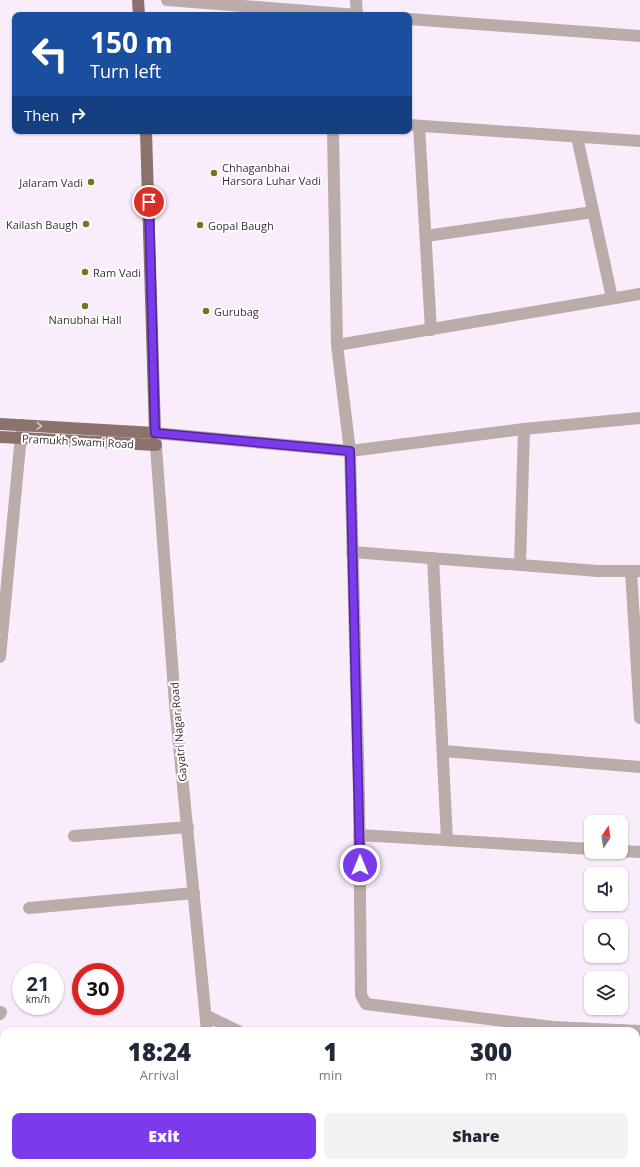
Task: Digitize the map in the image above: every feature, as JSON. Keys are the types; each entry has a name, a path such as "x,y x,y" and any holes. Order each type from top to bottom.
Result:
{"main road":[{"path":"138,0 139,12"},
{"path":"146,134 156,439"},
{"name":"Pramukh Swami Road","path":"0,424 156,439"},
{"name":"Pramukh Swami Road","path":"0,437 156,439"}],"street":[{"path":"167,0 249,4 311,12"},
{"path":"356,0 357,12"},
{"path":"412,19 640,36"},
{"path":"431,330 426,236 414,125 640,141"},
{"path":"333,134 337,345 350,451 359,835 361,995 366,1004 545,1027"},
{"path":"577,137 612,298"},
{"path":"426,236 593,212"},
{"path":"337,345 640,294"},
{"path":"156,439 350,451 524,429 640,418"},
{"path":"0,657 22,425"},
{"path":"520,565 524,429"},
{"name":"Gayatri Nagar Road","path":"156,439 175,704 207,1027"},
{"path":"352,552 598,571 635,571 640,718"},
{"path":"433,558 447,840"},
{"path":"442,751 640,767"},
{"path":"74,836 188,827"},
{"path":"359,835 584,849"},
{"path":"628,851 640,852"},
{"path":"29,908 194,893"},
{"path":"207,1016 230,1027"}],"place":[{"name":"Chhaganbhai Harsora Luhar Vadi","path":"214,173"},
{"name":"Jalaram Vadi","path":"91,182"},
{"name":"Kailash Baugh","path":"86,224"},
{"name":"Gopal Baugh","path":"200,225"},
{"name":"Ram Vadi","path":"85,272"},
{"name":"Nanubhai Hall","path":"85,306"},
{"name":"Gurubag","path":"206,311"}],"route":[{"path":"149,202 155,433 350,451 360,865"}]}
